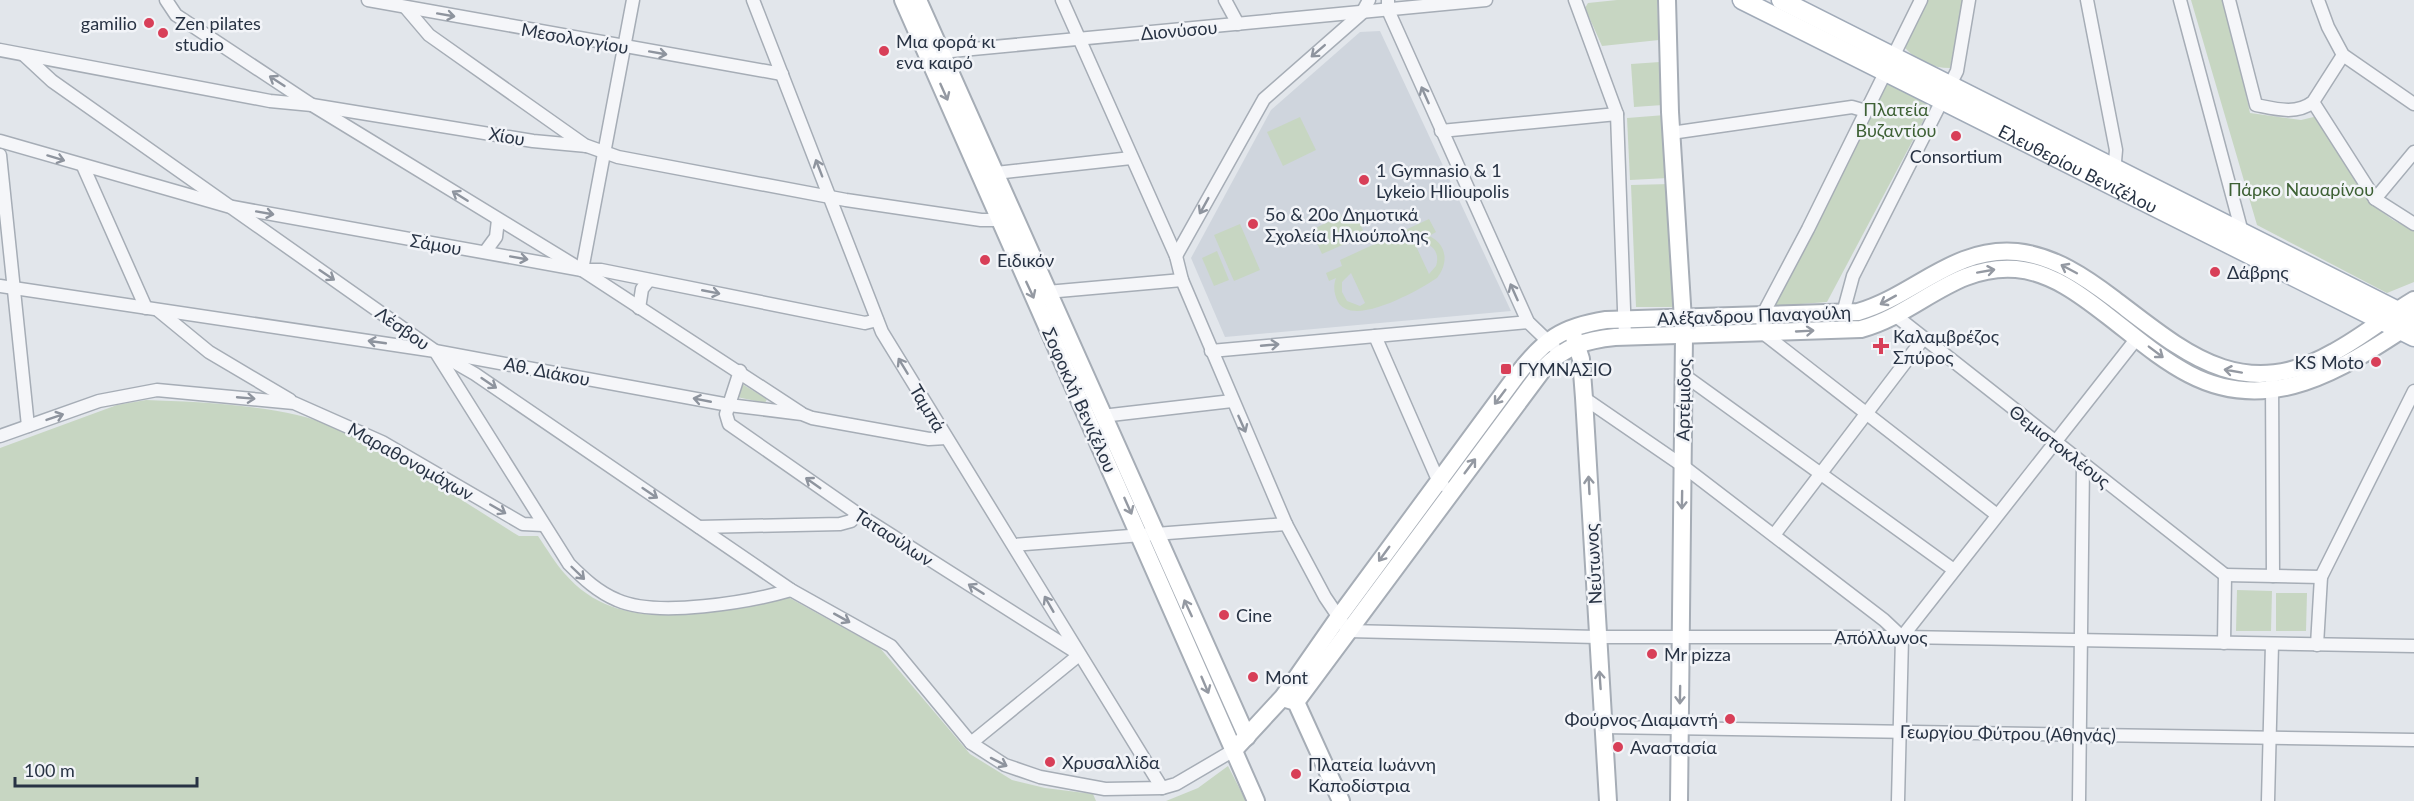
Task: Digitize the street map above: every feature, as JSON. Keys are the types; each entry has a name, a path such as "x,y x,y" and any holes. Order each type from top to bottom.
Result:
{"main road":[{"name":"Ελευθερίου Βενιζέλου","path":"1742,0 1890,64 2411,327"},
{"name":"Ελευθερίου Βενιζέλου","path":"1781,0 1890,64"}],"street":[{"path":"152,0 166,1 176,15 312,105 582,270 740,371 802,414"},
{"name":"Μεσολογγίου","path":"368,0 782,74"},
{"path":"582,270 633,0"},
{"name":"Ταμπά","path":"753,0 882,332 1162,788"},
{"name":"Σοφοκλή Βενιζέλου","path":"903,0 987,174"},
{"name":"Σοφοκλή Βενιζέλου","path":"918,0 941,52 1004,216 1148,535 1247,737"},
{"path":"1062,0 1176,256 1182,280 1211,351 1286,524 1338,618 1348,631"},
{"path":"1225,0 1238,24"},
{"path":"1176,256 1264,99 1362,13 1369,0"},
{"name":"Διονύσου","path":"941,52 1362,13 1388,5 1486,0"},
{"path":"1575,0 1617,114 1624,328"},
{"name":"Αρτέμιδος","path":"1668,0 1671,133 1684,319 1679,801"},
{"path":"1921,0 1762,316 1763,333 1997,515"},
{"path":"1843,312 1853,276 1957,71 1970,0"},
{"path":"2087,0 2116,150 2113,176"},
{"path":"2180,0 2241,241"},
{"path":"2229,0 2256,105 2298,110 2313,102 2343,55"},
{"path":"2318,0 2328,27 2343,55 2414,104"},
{"path":"1388,5 1441,131 1528,322 1556,348 1556,356"},
{"path":"406,8 429,35 587,146"},
{"name":"Χίου","path":"0,50 270,101 312,105 533,141 587,146 603,152 830,196 981,220 1004,216"},
{"name":"Λέσβου","path":"24,55 52,81 227,207 435,351 475,374 791,590 891,646 971,743 1005,765 1040,777 1114,790 1162,788"},
{"path":"2313,102 2375,199 2414,224"},
{"path":"1671,133 1852,107 1866,111"},
{"path":"1441,131 1617,114"},
{"name":"Σάμου","path":"0,141 227,207 582,270 602,270 865,323 877,320"},
{"path":"2375,199 2414,152"},
{"path":"0,154 6,287 28,426"},
{"path":"987,174 1131,158"},
{"path":"83,166 152,309 209,352 294,403"},
{"name":"Σοφοκλή Βενιζέλου","path":"1004,216 1047,292 1102,416 1256,801"},
{"path":"485,252 496,237 498,220"},
{"name":"Αλέξανδρου Παναγούλη","path":"1289,700 1338,618 1444,486 1556,356 1576,344 1624,328 1684,319 1858,312 1885,303 1928,275 1970,257 1986,253 2016,252 2048,259 2080,275 2197,359 2229,372 2272,372 2307,365 2332,354 2414,300"},
{"name":"Αλέξανδρου Παναγούλη","path":"1234,750 1289,700 1348,631 1516,375 1546,341 1570,328 1592,322 1684,336 1861,328 1896,316 1956,279 1988,270 2016,269 2034,272 2063,285 2169,362 2205,382 2223,388 2272,390 2310,381 2330,373 2411,327"},
{"path":"639,308 642,289 649,280"},
{"path":"1047,292 1182,280"},
{"name":"Αθ. Διάκου","path":"6,287 435,351 729,405 802,414 812,418 933,440 946,438"},
{"name":"Θεμιστοκλέους","path":"1896,316 2225,575"},
{"path":"1211,351 1528,322"},
{"name":"Νεύτωνος","path":"1570,328 1581,358 1608,801"},
{"path":"1375,336 1444,486"},
{"path":"1898,801 1902,637 2136,338"},
{"path":"1774,535 1923,339"},
{"path":"435,351 569,564 593,587 619,601 643,607 689,607 770,596 791,590"},
{"path":"729,405 740,371"},
{"path":"2272,372 2273,576"},
{"path":"1684,375 1821,472 1953,570"},
{"name":"Μαραθονομάχων","path":"0,436 99,401 157,390 294,403 382,442 524,524 543,525"},
{"path":"2317,645 2321,577 2414,391"},
{"path":"1584,399 1683,466 1884,620 1902,637"},
{"path":"1102,416 1232,401"},
{"name":"Ταταούλων","path":"729,405 726,414 729,424 858,514 1079,654"},
{"path":"2079,801 2083,464"},
{"path":"699,526 840,524 851,521 858,514"},
{"path":"1014,545 1286,524"},
{"path":"2224,643 2225,575 2321,577"},
{"name":"Απόλλωνος","path":"1348,631 1597,637 1902,637 2414,646"},
{"path":"2268,801 2272,644"},
{"path":"971,743 1079,654"},
{"path":"1289,700 1341,801"},
{"name":"Γεωργίου Φύτρου (Αθηνάς)","path":"1603,727 2414,740"},
{"path":"1162,788 1176,783 1234,750"}],"shaded area":[{"name":"1 Gymnasio & 1 Lykeio Hlioupolis","path":"1380,31 1511,311 1225,337 1191,258 1271,110 1360,32"}],"green space":[{"path":"1657,0 1659,40 1602,46 1585,8 1588,3"},
{"path":"1928,0 1964,0 1950,68 1925,63 1905,48"},
{"name":"Πάρκο Ναυαρίνου","path":"2191,0 2225,0 2250,113 2301,120 2318,116 2371,204 2393,220 2414,231 2414,282 2387,293 2257,225"},
{"path":"1660,62 1663,105 1634,107 1631,64"},
{"name":"Πλατεία Βυζαντίου","path":"1886,83 1931,106 1827,302 1775,306"},
{"path":"1665,115 1668,178 1630,180 1627,118"},
{"path":"1300,117 1316,150 1283,166 1267,132"},
{"path":"1670,184 1676,307 1636,307 1631,185"},
{"path":"1354,210 1365,235 1322,254 1311,230"},
{"path":"1429,219 1436,232 1429,236 1440,244 1444,254 1441,272 1428,284 1402,298 1371,309 1357,311 1346,309 1338,302 1334,290 1336,278 1329,281 1326,273 1342,266 1340,260","holes":["1422,242 1433,248 1436,254 1436,266 1429,274 1415,244","1351,273 1365,303 1360,306 1347,301 1342,292 1342,282"]},
{"path":"1240,224 1260,270 1234,281 1214,235"},
{"path":"1217,251 1229,280 1214,286 1202,258"},
{"path":"742,384 767,399 765,403 737,397"},
{"path":"146,400 267,409 334,427 405,465 519,536 538,536 565,574 588,594 613,607 641,613 670,615 699,613 786,596 880,648 970,754 1012,780 1045,788 1093,794 1096,801 0,801 0,448 117,405"},
{"path":"2237,590 2272,591 2271,631 2236,631"},
{"path":"2276,593 2307,593 2306,631 2276,631"},
{"path":"1228,766 1246,801 1166,801 1198,788"}],"place":[{"name":"gamilio","path":"149,23"},
{"name":"Zen pilates studio","path":"163,33"},
{"name":"Μια φορά κι ενα καιρό","path":"884,51"},
{"name":"Consortium","path":"1956,136"},
{"name":"1 Gymnasio & 1 Lykeio Hlioupolis","path":"1364,180"},
{"name":"5ο & 20ο Δημοτικά Σχολεία Ηλιούπολης","path":"1253,224"},
{"name":"Ειδικόν","path":"985,260"},
{"name":"Δάβρης","path":"2215,272"},
{"name":"Καλαμβρέζος Σπύρος","path":"1881,346"},
{"name":"KS Moto","path":"2376,362"},
{"name":"ΓΥΜΝΑΣΙΟ","path":"1506,369"},
{"name":"Cine","path":"1224,615"},
{"name":"Mr pizza","path":"1652,654"},
{"name":"Mont","path":"1253,677"},
{"name":"Φούρνος Διαμαντή","path":"1730,719"},
{"name":"Αναστασία","path":"1618,747"},
{"name":"Χρυσαλλίδα","path":"1050,762"},
{"name":"Πλατεία Ιωάννη Καποδίστρια","path":"1296,774"}]}
